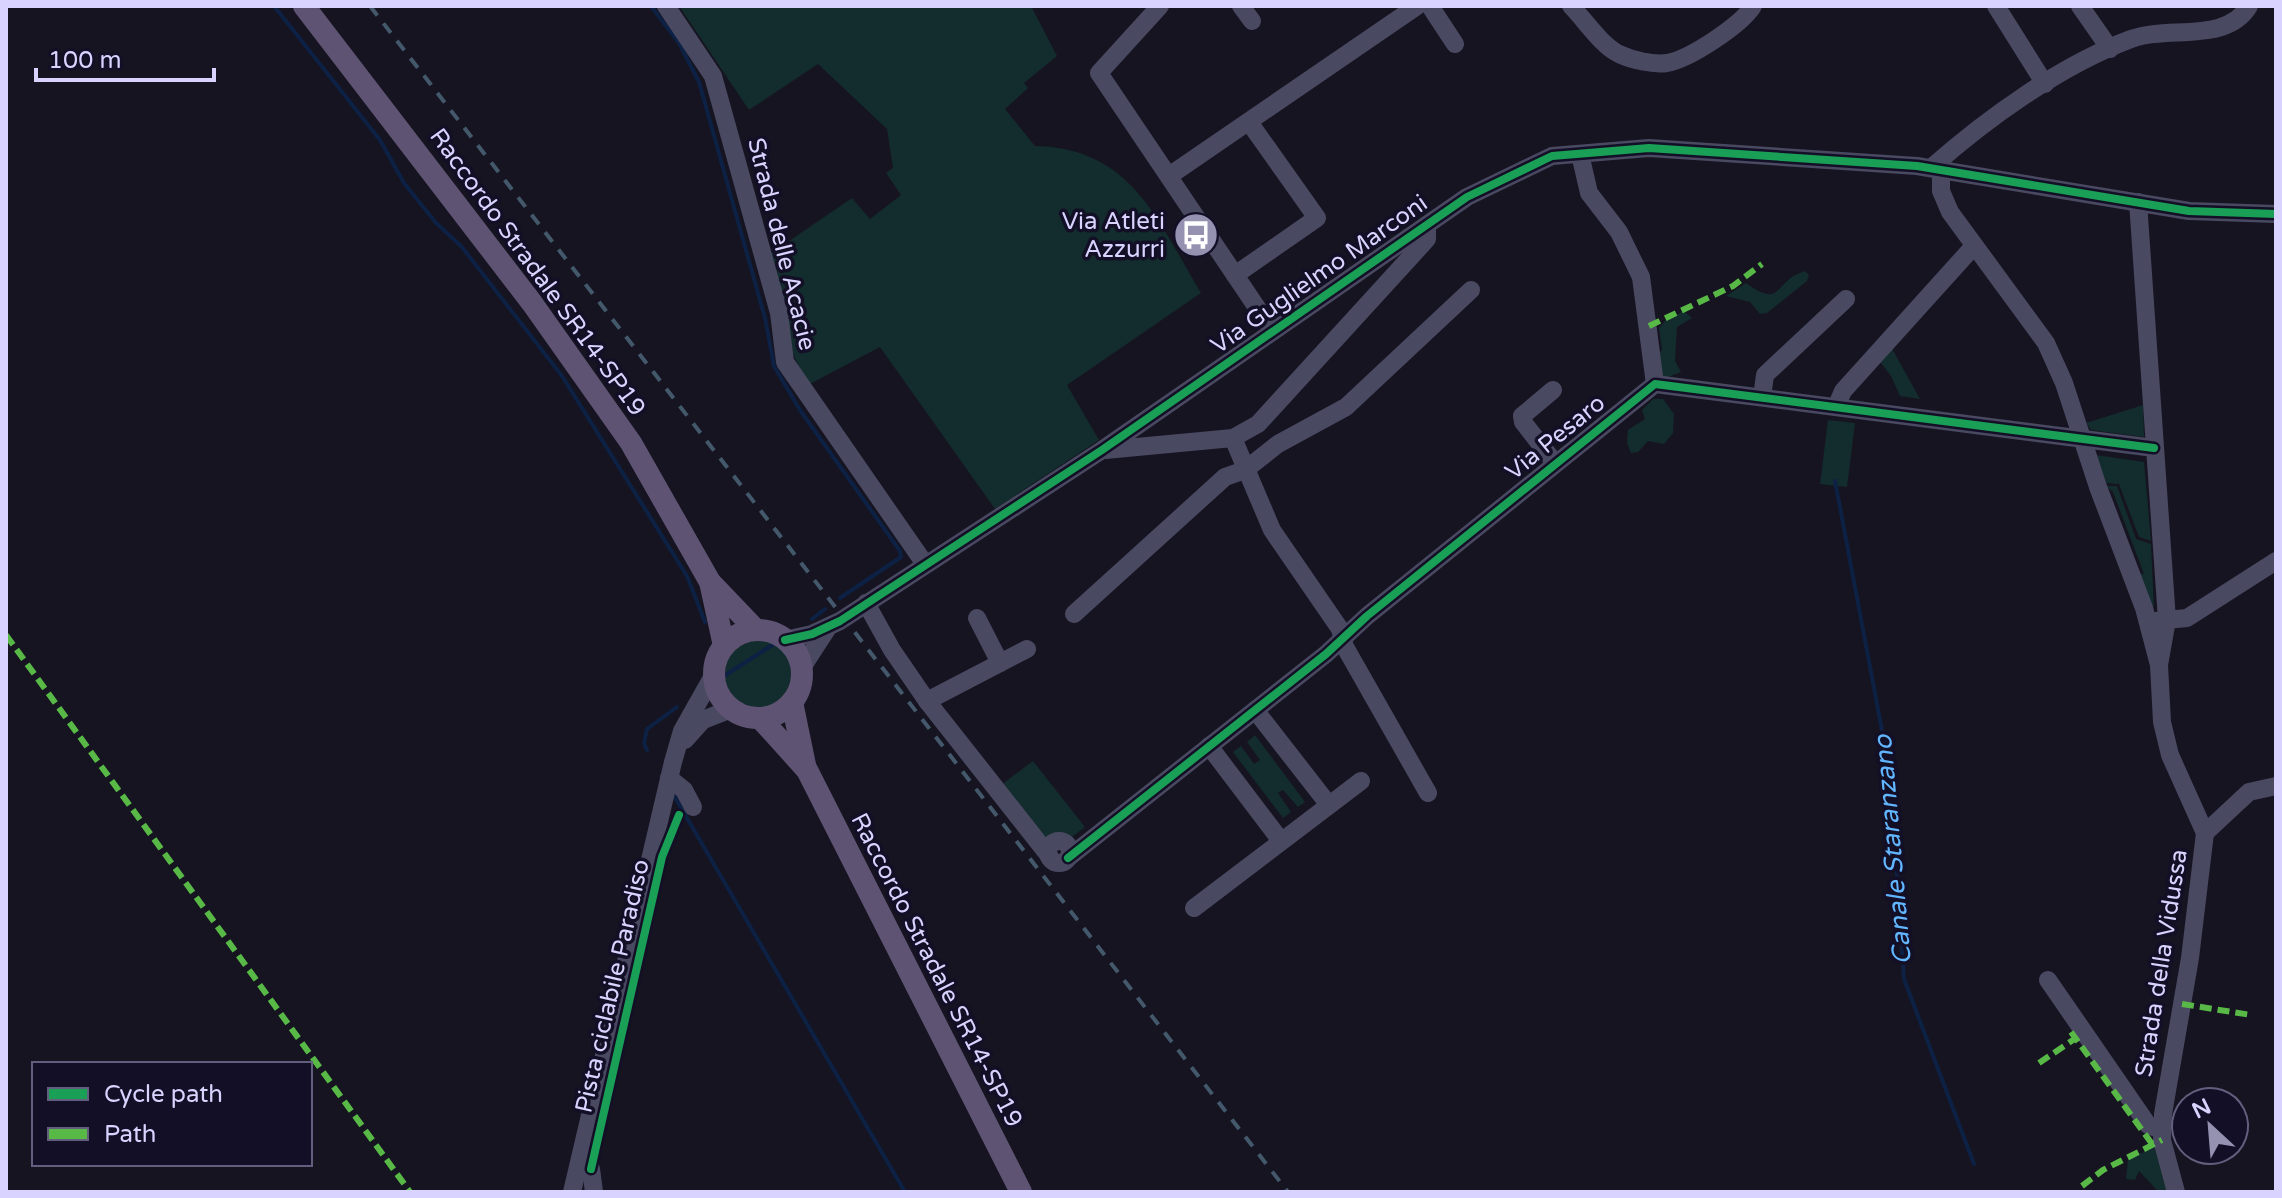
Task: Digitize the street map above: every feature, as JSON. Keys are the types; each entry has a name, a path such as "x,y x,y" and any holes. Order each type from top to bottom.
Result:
{"main road":[{"name":"Raccordo Stradale SR14-SP19","path":"304,6 595,388 653,479 710,582 756,630 785,640"},
{"name":"Raccordo Stradale SR14-SP19","path":"710,582 724,646"},
{"path":"756,630 744,632 724,646 713,676 716,689 731,709 760,718 783,710 792,702"},
{"path":"785,640 793,648 801,669"},
{"name":"Raccordo Stradale SR14-SP19","path":"801,669 798,692 792,702 807,770 1021,1192"},
{"name":"Raccordo Stradale SR14-SP19","path":"760,718 807,770"}],"street":[{"name":"Strada delle Acacie","path":"666,6 713,76 779,313 785,362 925,564"},
{"path":"1160,6 1099,73 1272,330"},
{"path":"1169,176 1417,6"},
{"path":"1430,6 1455,44"},
{"path":"1571,6 1617,53 1641,61 1668,63 1709,43 1747,17 1753,6"},
{"path":"1996,6 2045,84"},
{"path":"2080,6 2110,49"},
{"path":"1936,169 1957,145 2045,84 2110,49 2159,31 2227,27 2242,18 2249,6"},
{"path":"1235,275 1317,218 1249,122"},
{"name":"Via Guglielmo Marconi","path":"785,640 827,629 1102,450 1467,197 1552,156 1649,148 1936,169 2189,211 2276,214"},
{"path":"1580,154 1589,193 1619,232 1641,277 1655,384 2154,448"},
{"name":"Strada della Vidussa","path":"1936,169 1942,196 1973,247 2046,343 2084,438 2093,474 2147,621 2159,665 2166,739 2205,833 2196,918 2162,1130 2176,1192"},
{"path":"2138,202 2167,620 2159,665"},
{"path":"1102,450 1233,438 1258,424 1427,239 1427,225"},
{"path":"1836,407 1843,391 1973,247"},
{"path":"1074,614 1225,477 1245,470 1278,444 1346,407 1471,290"},
{"path":"1762,397 1765,375 1846,299"},
{"name":"Via Pesaro","path":"927,701 1062,853 1092,839 1326,654 1342,637 1655,384"},
{"name":"Via Pesaro","path":"1553,390 1522,416 1523,422 1555,463"},
{"path":"1233,438 1272,530 1320,597 1428,793"},
{"path":"2147,621 2187,618 2276,561"},
{"path":"866,603 892,650 927,701 1027,649"},
{"path":"977,618 1000,663"},
{"name":"Via Guglielmo Marconi","path":"801,669 827,629"},
{"path":"572,1192 676,752 682,731 713,676"},
{"path":"676,752 703,720 731,709"},
{"path":"1255,710 1329,805"},
{"path":"1209,746 1281,841"},
{"path":"669,778 684,790 693,807"},
{"path":"1194,908 1361,781"},
{"path":"2205,833 2249,792 2276,786"},
{"name":"Strada della Vidussa","path":"2048,980 2148,1125 2162,1130"},
{"path":"580,1162 591,1169 594,1192"}],"green space":[{"path":"679,6 1031,6 1057,56 1024,83 1028,88 1005,109 1035,146 1068,150 1096,160 1119,174 1155,215 1201,293 1067,385 1099,440 995,509 880,347 808,385 791,350 770,254 852,198 870,219 901,195 886,173 893,168 887,129 818,64 749,110"},
{"path":"1805,271 1809,275 1807,281 1767,313 1760,314 1750,302 1726,296 1746,283 1758,291 1773,294 1795,275"},
{"path":"1684,311 1692,318 1677,327 1675,361 1681,372 1663,379 1658,357 1662,349 1659,328 1666,320"},
{"path":"1890,345 1920,399 1900,396 1891,376 1878,359"},
{"path":"1653,399 1663,399 1674,414 1673,433 1664,444 1648,441 1638,452 1631,453 1627,443 1628,430 1645,419 1642,410"},
{"path":"2143,405 2144,437 2091,430 2086,423"},
{"path":"1828,420 1855,423 1847,487 1820,484"},
{"path":"2096,455 2144,462 2151,541 2139,537 2119,484 2105,483"},
{"path":"2106,486 2117,486 2136,539 2151,544 2154,607 2150,607 2138,573 2144,574 2113,492"},
{"path":"757,638 771,641 783,649 791,661 794,675 791,689 783,701 771,709 757,712 743,709 731,701 723,689 720,675 723,661 731,649 743,641"},
{"path":"1255,735 1305,802 1298,807 1283,790 1278,793 1291,812 1283,818 1233,752 1241,746 1254,764 1260,760 1247,742"},
{"path":"1033,761 1085,827 1068,840 1055,837 1046,844 1001,785"},
{"path":"2155,1147 2160,1152 2172,1192 2159,1192 2139,1171 2135,1180 2126,1179 2128,1159"}],"waterway":[{"path":"274,6 380,140 404,183 436,223 461,246 562,376 687,576 705,622"},
{"path":"651,6 679,43 699,82 765,318 774,366 800,410 900,551 901,557 840,598"},
{"name":"Canale Staranzano","path":"1835,481 1890,773 1904,979 1974,1164"},
{"path":"812,619 825,609"},
{"path":"724,676 777,642"},
{"path":"647,750 644,743 647,729 677,707"},
{"path":"673,794 905,1192"}],"railway":[{"path":"370,6 1288,1192"}],"marked path":[{"path":"1649,326 1733,286 1762,264"},
{"path":"6,635 410,1192"},
{"path":"2182,1004 2251,1015"},
{"path":"2071,1032 2152,1144"},
{"path":"2039,1063 2076,1038"},
{"path":"2082,1186 2103,1170 2162,1140"}],"cycle path":[{"path":"785,640 812,634 840,621 1102,450 1467,197 1552,156 1649,148 1917,166 2189,211 2276,214"},
{"path":"1068,858 1326,654 1367,616 1655,384 2154,448"},
{"name":"Pista ciclabile Paradiso","path":"591,1169 662,857 679,815"}],"place":[{"name":"Via Atleti Azzurri","path":"1196,235"}]}
